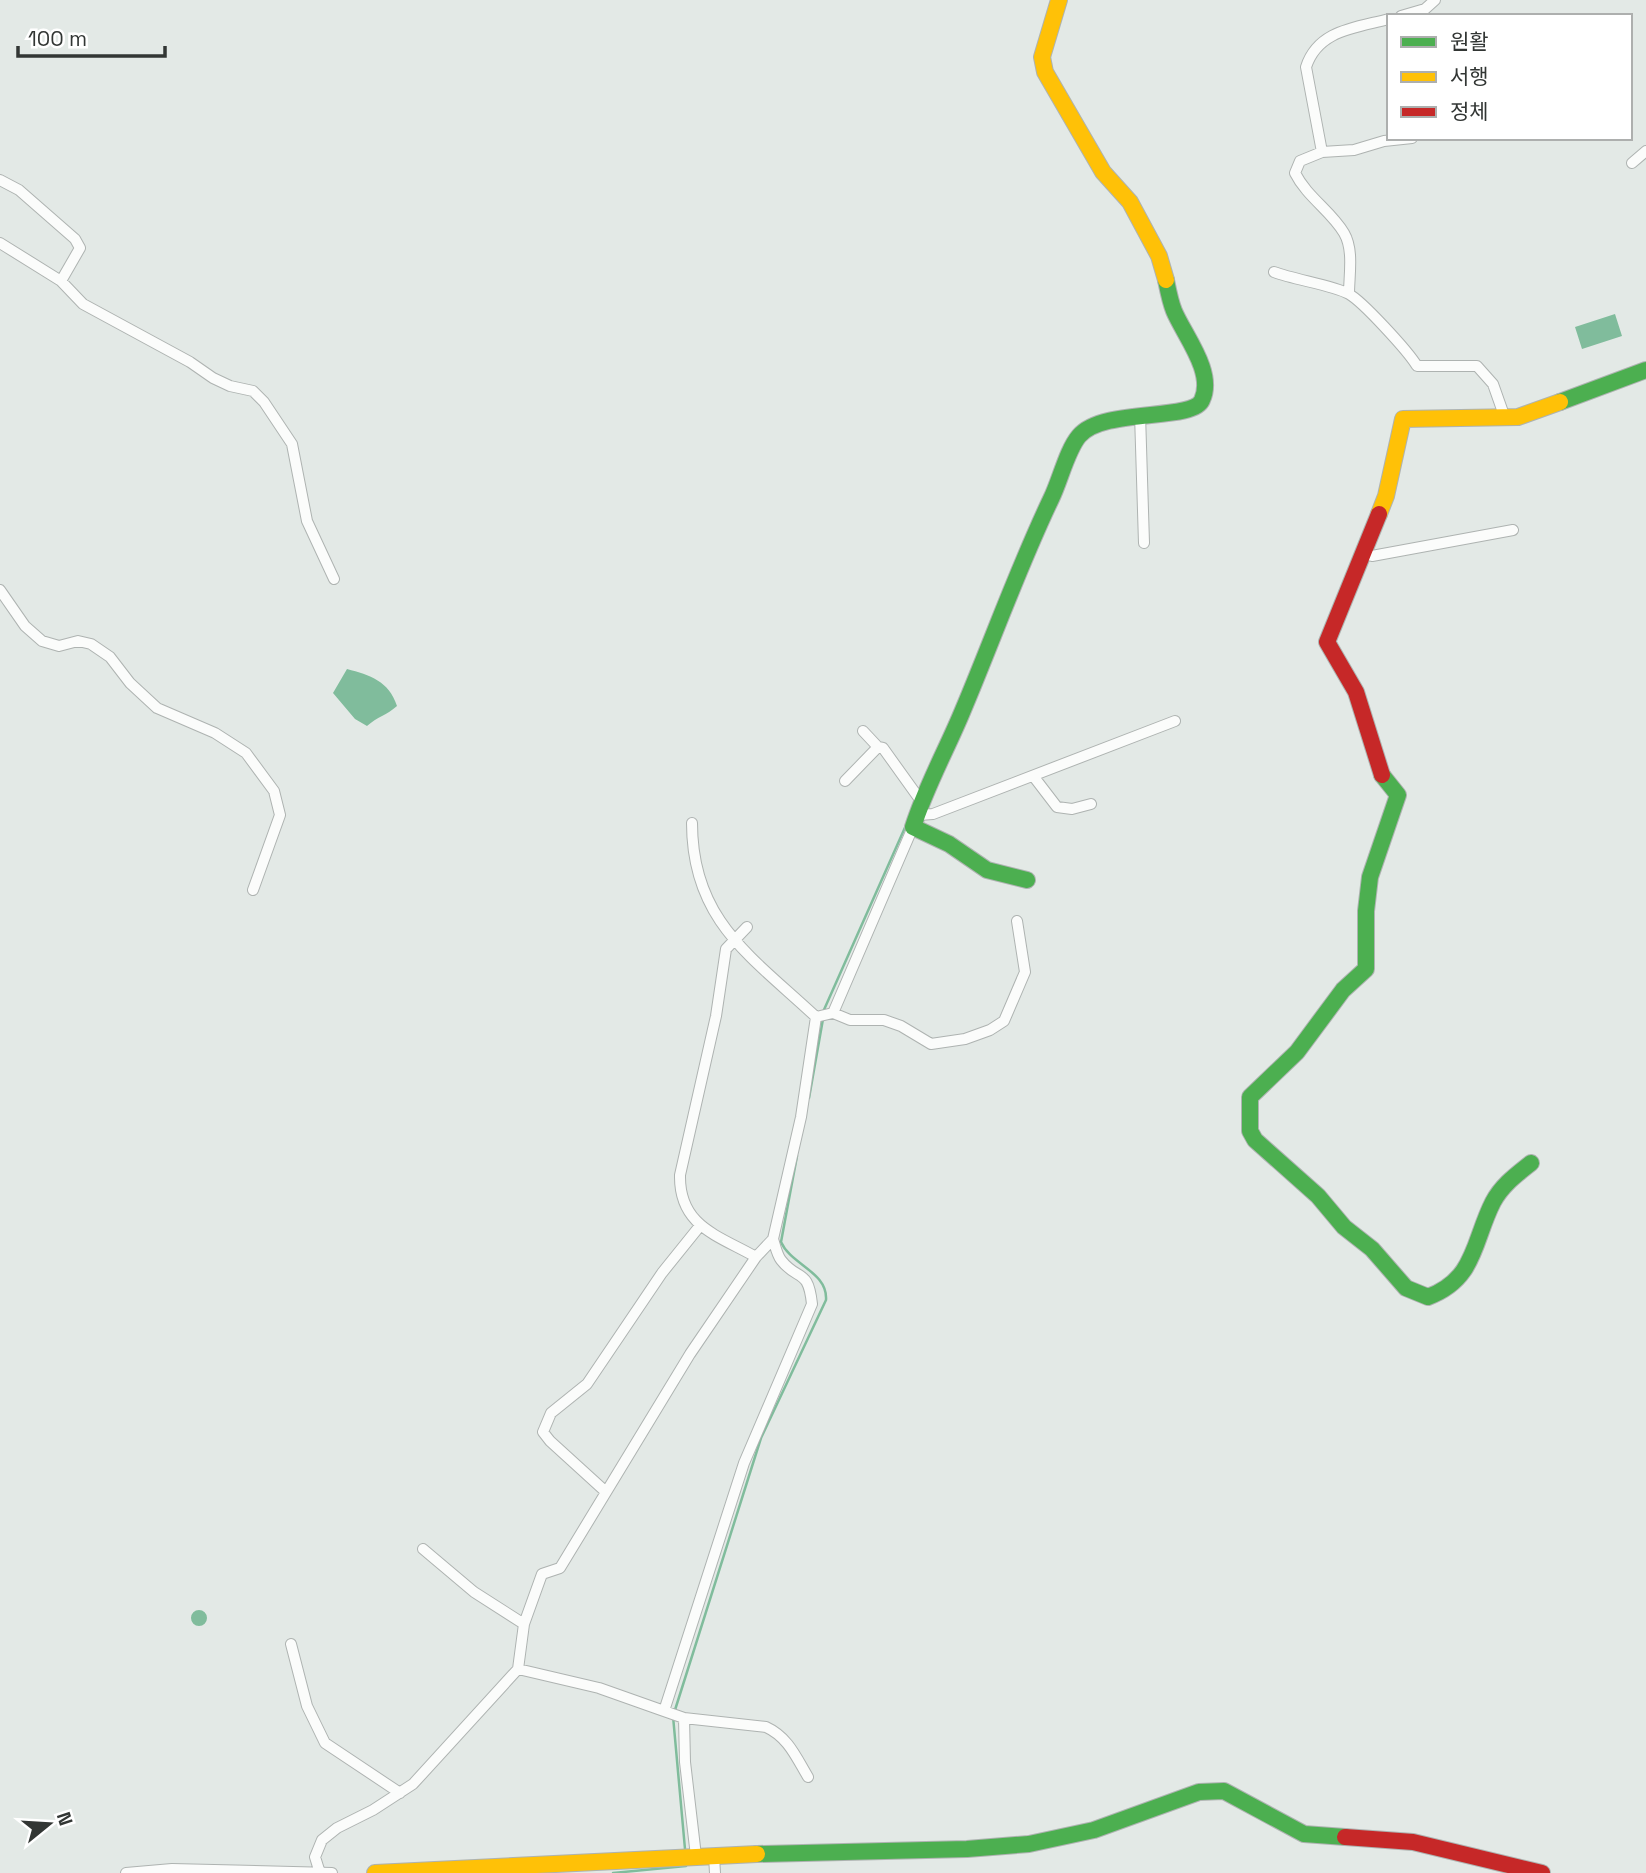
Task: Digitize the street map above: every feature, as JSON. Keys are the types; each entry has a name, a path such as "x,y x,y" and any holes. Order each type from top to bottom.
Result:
{"street":[{"path":"324,1872 315,1857 322,1840 337,1828 413,1784 518,1669 524,1624 542,1574 560,1568 690,1354 756,1257 773,1239 824,1015 963,711 1018,568 1064,474 1074,443 1081,433 1121,416 1189,410 1200,404 1204,397 1203,376 1196,352 1174,310 1160,256 1130,202 1103,172 1079,125 1045,72 1042,57 1059,0"},
{"path":"1426,12 1435,0"},
{"path":"1322,152 1306,67 1308,58 1326,36 1387,20"},
{"path":"1349,294 1350,251 1345,234 1301,186 1295,173 1300,161 1322,152 1354,150 1393,140"},
{"path":"1632,163 1646,151"},
{"path":"0,180 19,190 75,239 80,247 61,281"},
{"path":"0,243 61,281 83,304 190,362 213,378 253,391 264,402 292,444 307,521 334,579"},
{"path":"1274,272 1349,294 1409,354 1417,366 1425,369 1467,364 1477,366 1493,384 1505,418"},
{"path":"1531,1163 1502,1189 1468,1268 1448,1290 1428,1297 1406,1288 1380,1257 1343,1227 1318,1196 1255,1140 1250,1131 1250,1097 1297,1052 1343,990 1366,969 1366,912 1370,877 1398,795 1383,779 1356,692 1327,642 1386,496 1404,419 1518,417 1646,370"},
{"path":"1140,414 1144,543"},
{"path":"1364,554 1372,556 1513,530"},
{"path":"0,590 25,626 42,641 59,646 78,641 91,644 110,657 130,683 157,708 224,737 246,753 274,791 280,815 253,890"},
{"path":"917,814 933,814 1175,721"},
{"path":"863,731 878,747 890,754 917,814 949,844 987,870 1027,880"},
{"path":"845,781 878,747"},
{"path":"1034,777 1057,807 1072,809 1091,804"},
{"path":"692,823 695,872 732,940 824,1015 850,1020 884,1020 901,1026 932,1044 965,1039 990,1030 1004,1021 1025,972 1017,921"},
{"path":"747,927 726,949 716,1016 680,1175 679,1196 699,1227 756,1257"},
{"path":"606,1492 550,1441 543,1432 545,1422 551,1413 587,1384 662,1273 699,1227"},
{"path":"690,1857 685,1762 674,1714 744,1463 812,1304 810,1287 804,1275 782,1261 773,1239"},
{"path":"424,1549 474,1592 524,1624"},
{"path":"290,1644 307,1706 325,1744 400,1793"},
{"path":"518,1669 599,1688 674,1714 766,1727 788,1743 808,1777"},
{"path":"375,1873 906,1848 967,1849 1029,1844 1094,1830 1211,1790 1224,1791 1245,1800 1304,1834 1413,1842 1542,1873"},
{"path":"714,1856 715,1873"},
{"path":"126,1873 172,1869 324,1872"}],"shaded area":[{"path":"1615,314 1622,336 1582,349 1575,327"},
{"path":"347,669 378,680 389,691 397,706 367,726 355,719 333,693"},
{"path":"199,1610 205,1612 205,1624 199,1626 193,1624 191,1618 193,1612"}],"waterway":[{"path":"823,1012 907,823"},
{"path":"809,1098 823,1019"},
{"path":"675,1710 761,1438 826,1300 821,1282 793,1257 781,1242 797,1156"},
{"path":"673,1716 685,1849"},
{"path":"613,1873 686,1866 687,1862"}],"traffic: fast":[{"path":"1027,880 987,870 949,844 913,827 1067,457 1079,436 1091,427 1107,421 1182,411 1195,407 1202,400 1205,378 1197,354 1174,311 1166,280"},
{"path":"1560,402 1646,370"},
{"path":"1382,775 1398,795 1370,877 1366,911 1366,969 1343,990 1297,1052 1250,1097 1250,1131 1255,1140 1318,1196 1344,1227 1372,1249 1406,1288 1428,1297 1456,1280 1471,1257 1493,1202 1501,1190 1531,1163"},
{"path":"757,1854 967,1849 1029,1844 1094,1830 1199,1792 1224,1791 1304,1834 1345,1837"}],"traffic: slow":[{"path":"1059,0 1042,57 1045,72 1103,172 1130,202 1159,256 1166,280"},
{"path":"1379,514 1386,496 1403,419 1518,417 1560,402"},
{"path":"375,1873 757,1854"}],"traffic: jam":[{"path":"1379,514 1327,642 1356,692 1382,775"},
{"path":"1345,1837 1413,1842 1542,1873"}]}
